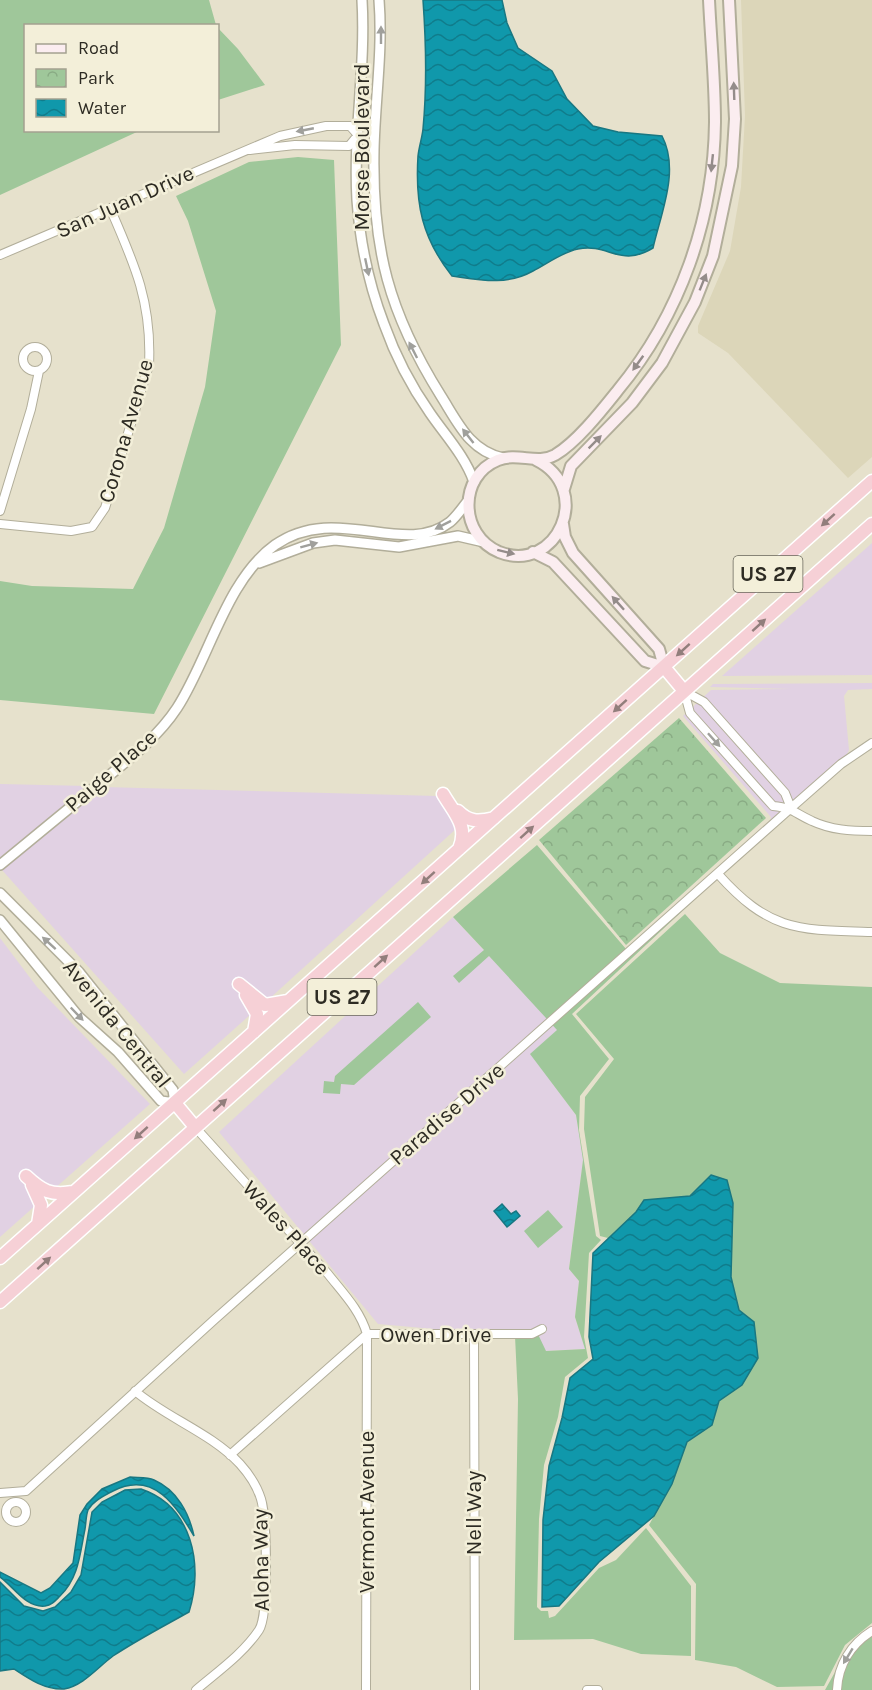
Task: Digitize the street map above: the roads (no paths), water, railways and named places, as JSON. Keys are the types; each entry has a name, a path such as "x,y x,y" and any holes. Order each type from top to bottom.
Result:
{"highway":[{"name":"US 27","path":"0,1258 872,481"},
{"name":"US 27","path":"0,1302 872,524"},
{"path":"664,667 684,692"},
{"path":"458,851 464,834 462,825 442,794 466,819 477,821 495,818"},
{"path":"254,1032 258,1021 257,1014 238,984 265,1005 289,1001"},
{"path":"175,1103 195,1127"},
{"path":"38,1225 42,1204 26,1176 43,1191 52,1195 74,1192"}],"main road":[{"path":"536,460 558,453 621,387 658,333 696,246 712,165 715,122 709,0"},
{"path":"664,667 659,649 569,547 563,524 566,504 564,489 571,466 632,403 675,341 709,265 723,217 732,166 735,119 729,0"},
{"path":"704,213 723,217"},
{"path":"658,333 675,341"},
{"path":"563,524 549,543 533,552 507,554 484,542 470,521 468,501 474,482 486,467 503,458 520,456 536,460 553,472 564,489"},
{"path":"533,552 553,561 645,661 664,667"}],"street":[{"name":"Morse Boulevard","path":"362,0 363,67 358,135 357,198 361,241 371,287 397,355 428,410 466,463 474,482"},
{"name":"Morse Boulevard","path":"379,0 381,68 375,137 374,192 378,239 387,283 414,352 465,434 480,450 503,458"},
{"name":"San Juan Drive","path":"0,255 137,195 298,130 326,126 350,126 358,135 349,146 284,146 250,150"},
{"path":"358,135 375,137"},
{"name":"Corona Avenue","path":"0,524 70,531 92,527 105,508 149,365 147,307 110,208"},
{"path":"0,511 31,409 39,371"},
{"path":"428,410 444,400"},
{"name":"Paige Place","path":"0,865 147,744 176,709 200,668 230,602 254,565 275,545 307,530 336,526 399,534 420,534 450,522 468,501"},
{"path":"254,565 313,543 335,540 399,548 458,536 484,542"},
{"path":"684,692 704,702 785,793 791,808"},
{"path":"684,692 690,713 773,806 791,808 809,820 826,826 872,831"},
{"name":"Paradise Drive","path":"20,1503 26,1491 135,1391 841,764 872,743"},
{"path":"718,874 751,908 778,922 817,932 872,932"},
{"name":"Avenida Central","path":"0,893 79,972 173,1090 175,1103 161,1101 118,1052 73,1010 0,920"},
{"path":"118,1052 132,1040"},
{"name":"Wales Place","path":"195,1127 349,1299 360,1316 367,1334"},
{"name":"Owen Drive","path":"230,1455 367,1334 474,1336 532,1334 542,1329"},
{"name":"Vermont Avenue","path":"366,1690 367,1334"},
{"name":"Nell Way","path":"474,1336 475,1690"},
{"name":"Aloha Way","path":"135,1391 156,1409 230,1455 255,1485 263,1510 266,1560 263,1610 259,1630 235,1656 196,1690"},
{"path":"0,1493 26,1491"},
{"path":"837,1690 840,1671 849,1651 872,1631"},
{"path":"587,1690 597,1690"}],"water":[{"path":"423,0 502,0 507,23 518,48 552,71 567,99 593,126 618,132 662,136 667,149 669,177 653,248 632,256 623,256 598,249 578,249 560,255 523,276 513,279 483,280 452,276 427,234 418,190 418,156 425,97"},
{"path":"711,1175 727,1180 733,1203 731,1277 739,1310 754,1322 758,1358 742,1385 719,1401 712,1425 687,1442 672,1484 654,1516 599,1562 559,1606 542,1607 543,1520 549,1466 570,1378 593,1359 589,1337 593,1253 636,1212 644,1200 690,1196"},
{"path":"502,1204 511,1214 516,1211 520,1216 507,1227 494,1211"},
{"path":"130,1477 151,1479 169,1490 181,1503 194,1536 180,1513 162,1494 140,1485 128,1486 102,1497 88,1510 75,1573 66,1589 50,1605 32,1604 0,1577 0,1572 41,1593 50,1588 73,1563 80,1515 87,1504 102,1489"},
{"path":"141,1489 158,1497 172,1509 183,1523 190,1539 195,1575 189,1612 122,1650 84,1680 71,1687 50,1688 14,1669 0,1671 0,1582 24,1606 43,1611 55,1607 71,1592 81,1575 92,1512 102,1502 125,1490"}]}
